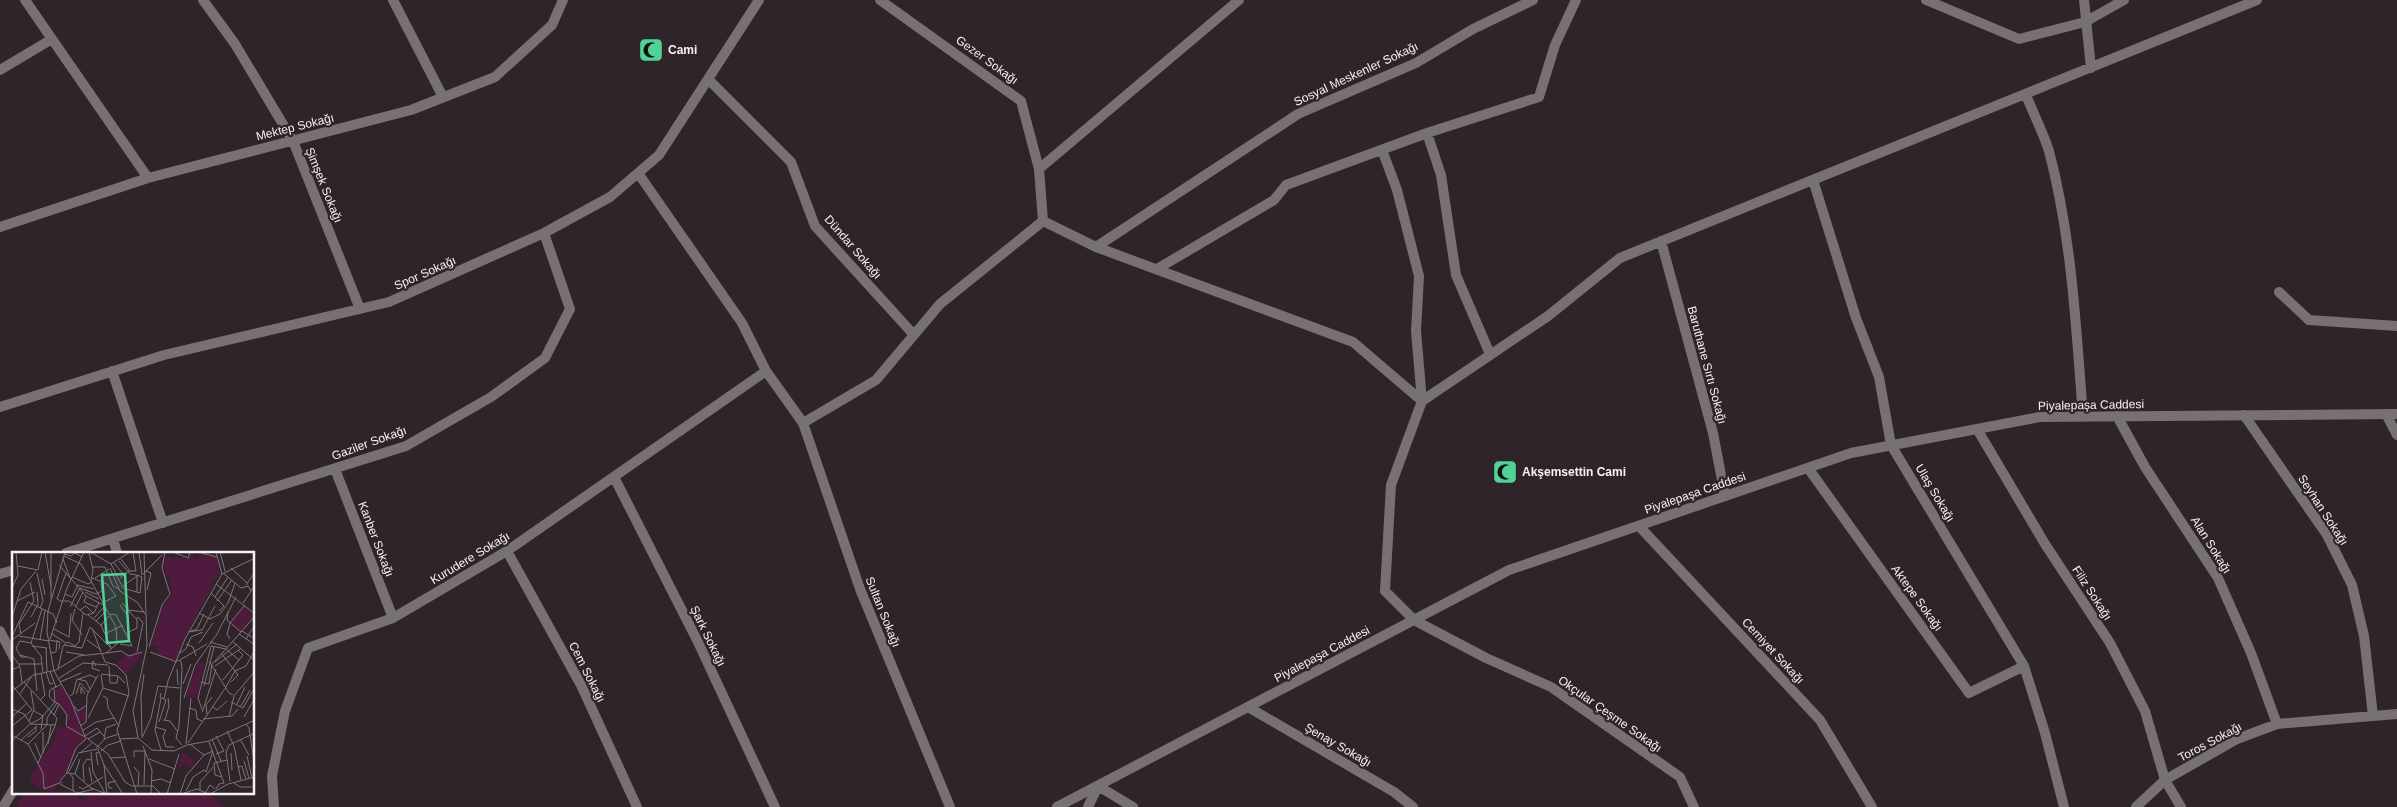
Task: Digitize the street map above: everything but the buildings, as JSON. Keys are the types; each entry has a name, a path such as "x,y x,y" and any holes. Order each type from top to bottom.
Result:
{"street":[{"path":"25,0 148,178"},
{"name":"Şimşek Sokağı","path":"203,0 235,44 293,141 360,309"},
{"path":"393,0 444,97"},
{"name":"Mektep Sokağı","path":"0,227 148,178 411,110 495,78 552,25 564,0"},
{"name":"Spor Sokağı","path":"0,407 164,355 389,302 544,233 610,197 659,155 759,0"},
{"name":"Gezer Sokağı","path":"880,0 1021,101 1039,170 1043,221"},
{"path":"1039,170 1239,0"},
{"name":"Sosyal Meskenler Sokağı","path":"1096,247 1298,114 1416,63 1473,29 1532,0"},
{"path":"1157,269 1274,200 1286,185 1427,133 1539,97 1555,45 1576,0"},
{"path":"1926,0 2019,39 2085,22 2124,0"},
{"path":"2084,0 2091,68"},
{"path":"1422,401 1548,316 1620,258 2257,0"},
{"path":"0,70 52,39"},
{"name":"Dündar Sokağı","path":"708,79 791,162 815,226 914,335"},
{"path":"2026,95 2048,150 2060,206 2073,280 2083,416"},
{"path":"1427,133 1441,174 1456,275 1490,354"},
{"path":"1382,150 1397,190 1419,276 1416,331 1422,401"},
{"name":"Sultan Sokağı","path":"638,173 742,323 766,371 804,423 860,589 950,807"},
{"name":"Ulaş Sokağı","path":"1813,180 1856,318 1878,377 1891,445 2024,666 2046,734 2064,807"},
{"path":"804,423 876,380 940,304 1043,221 1096,247 1353,342 1422,401"},
{"name":"Gaziler Sokağı","path":"69,552 406,446 491,397 545,358 570,309 544,233"},
{"name":"Baruthane Sırtı Sokağı","path":"1660,241 1713,433 1725,496"},
{"path":"2279,292 2309,320 2397,326"},
{"path":"112,371 163,523"},
{"name":"Kurudere Sokağı","path":"274,807 272,776 285,711 308,648 393,618 507,552 766,371"},
{"name":"Okçular Çeşme Sokağı","path":"1422,401 1391,485 1385,591 1414,620 1486,658 1551,687 1680,777 1694,807"},
{"path":"2392,414 2397,435"},
{"name":"Piyalepaşa Caddesi","path":"1057,807 1509,570 1851,453 2040,417 2392,414"},
{"name":"Seyhan Sokağı","path":"2244,415 2327,535 2352,585 2364,636 2373,716"},
{"name":"Alan Sokağı","path":"2117,416 2145,467 2218,578 2251,653 2277,724"},
{"name":"Filiz Sokağı","path":"1977,429 2045,544 2110,643 2145,711 2165,780 2181,807"},
{"name":"Aktepe Sokağı","path":"1808,468 1970,693 2024,666"},
{"name":"Kanber Sokağı","path":"335,469 393,618"},
{"name":"Şark Sokağı","path":"614,477 697,640 775,807"},
{"name":"Cemiyet Sokağı","path":"1639,526 1820,720 1872,807"},
{"path":"113,539 117,552"},
{"name":"Cem Sokağı","path":"507,552 582,685 637,807"},
{"path":"0,631 12,654"},
{"name":"Şenay Sokağı","path":"1248,707 1394,792 1413,807"},
{"name":"Toros Sokağı","path":"2136,807 2165,780 2237,739 2277,724 2397,714"},
{"path":"1088,807 1098,786 1133,807"},
{"path":"3,807 12,792"}],"shaded area":[{"path":"24,794 73,794 83,800 88,794 208,794 225,807 17,807"}],"place":[{"name":"Cami","path":"651,50"},
{"name":"Akşemsettin Cami","path":"1505,472"}]}
